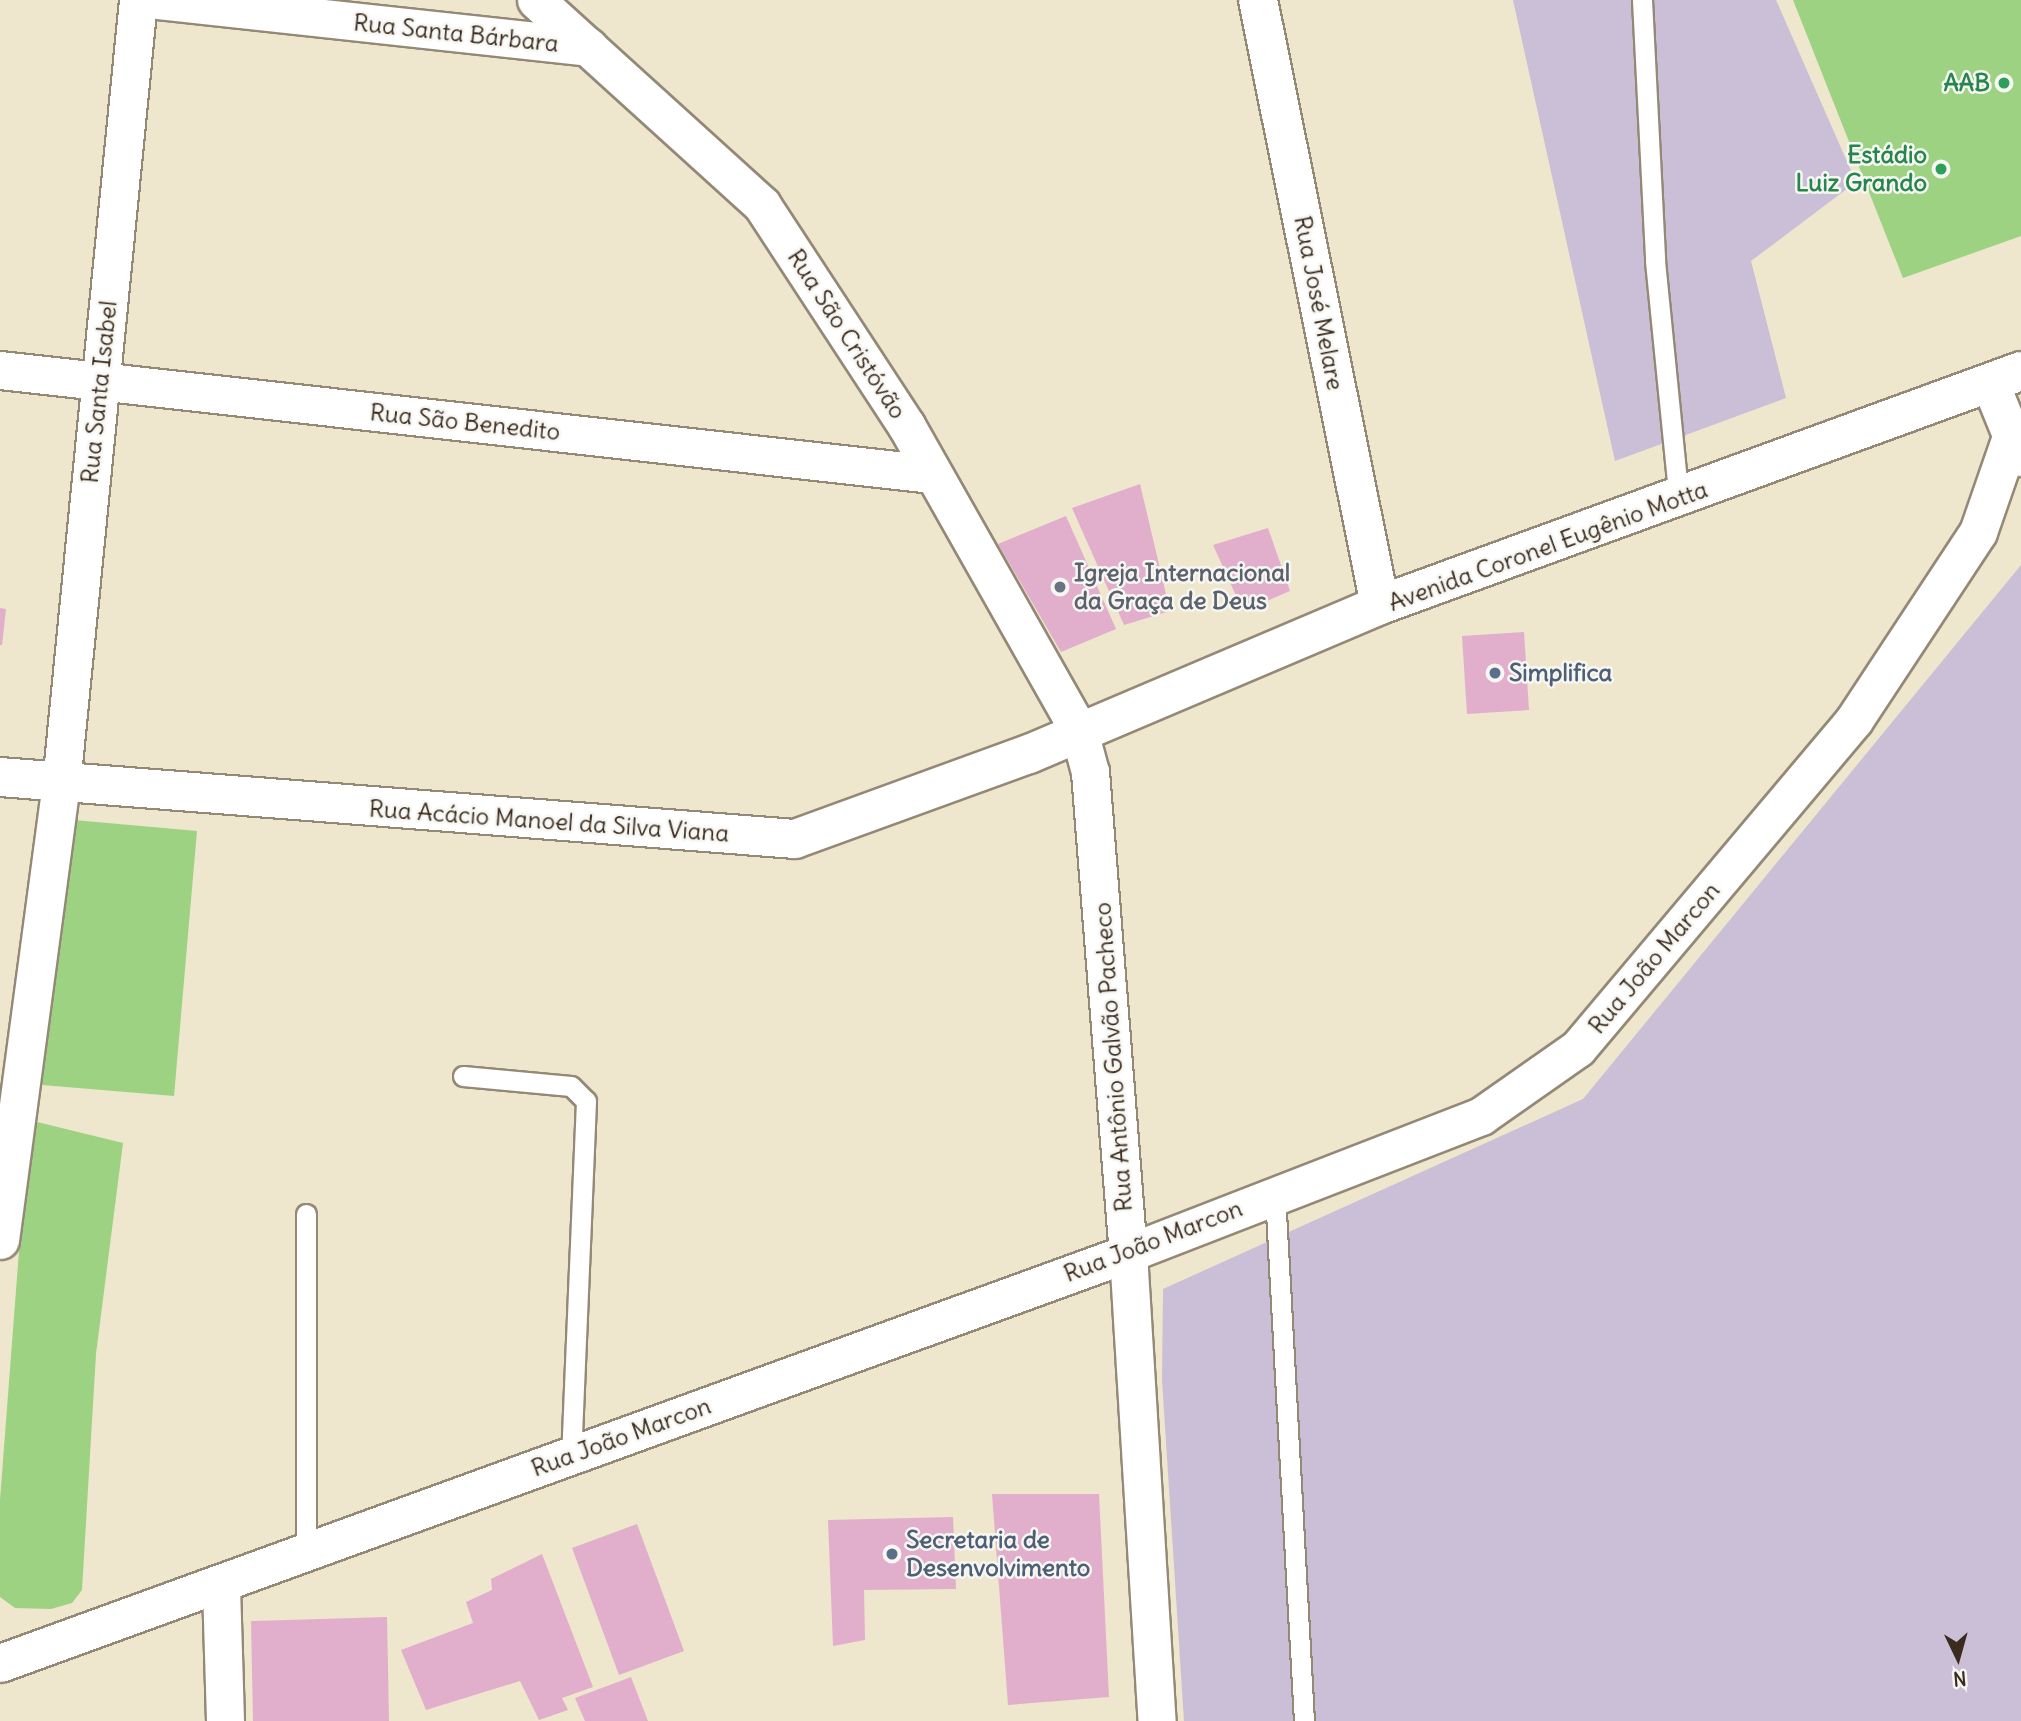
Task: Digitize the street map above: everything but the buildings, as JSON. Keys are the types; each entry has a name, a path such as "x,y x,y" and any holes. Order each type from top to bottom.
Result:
{"main road":[{"name":"Rua José Melare","path":"1258,0 1380,605"},
{"name":"Avenida Coronel Eugênio Motta","path":"1079,731 1380,605 1679,500 2006,377"},
{"name":"Rua Acácio Manoel da Silva Viana","path":"0,776 61,784 795,839 1079,731"}],"street":[{"name":"Rua Santa Isabel","path":"0,1240 6,1149 61,784 138,0"},
{"name":"Rua Santa Bárbara","path":"158,0 588,47"},
{"name":"Rua São Cristóvão","path":"536,0 762,205 828,299 1079,731"},
{"name":"Rua São Benedito","path":"0,370 931,474"},
{"path":"2006,377 2017,447"},
{"name":"Rua João Marcon","path":"0,1662 221,1586 306,1551 1128,1253 1275,1194 1476,1119 1578,1048 1854,720 1978,533 2017,447"},
{"name":"Rua Antônio Galvão Pacheco","path":"1079,731 1090,772 1128,1253 1157,1721"},
{"path":"221,1586 225,1721"}],"lane":[{"path":"1642,0 1655,261 1679,500"},
{"path":"463,1076 571,1086 590,1116 571,1454"},
{"path":"1275,1194 1304,1721"},
{"path":"306,1214 306,1551"}],"shaded area":[{"path":"1513,0 1776,0 1856,182 1751,261 1786,398 1615,461"},
{"path":"2021,565 2021,1721 1184,1721 1162,1380 1163,1289 1583,1099"}],"green space":[{"name":"Estádio Luiz Grando","path":"1793,0 2021,0 2021,236 1903,278"},
{"path":"74,820 197,831 174,1096 42,1085"},
{"path":"29,1120 123,1143 96,1354 82,1590 72,1603 51,1609 15,1608 0,1597 0,1500"}],"place":[{"name":"AAB","path":"2004,83"},
{"name":"Estádio Luiz Grando","path":"1941,169"},
{"name":"Igreja Internacional da Graça de Deus","path":"1060,587"},
{"name":"Simplifica","path":"1495,673"},
{"name":"Secretaria de Desenvolvimento","path":"892,1554"}]}
